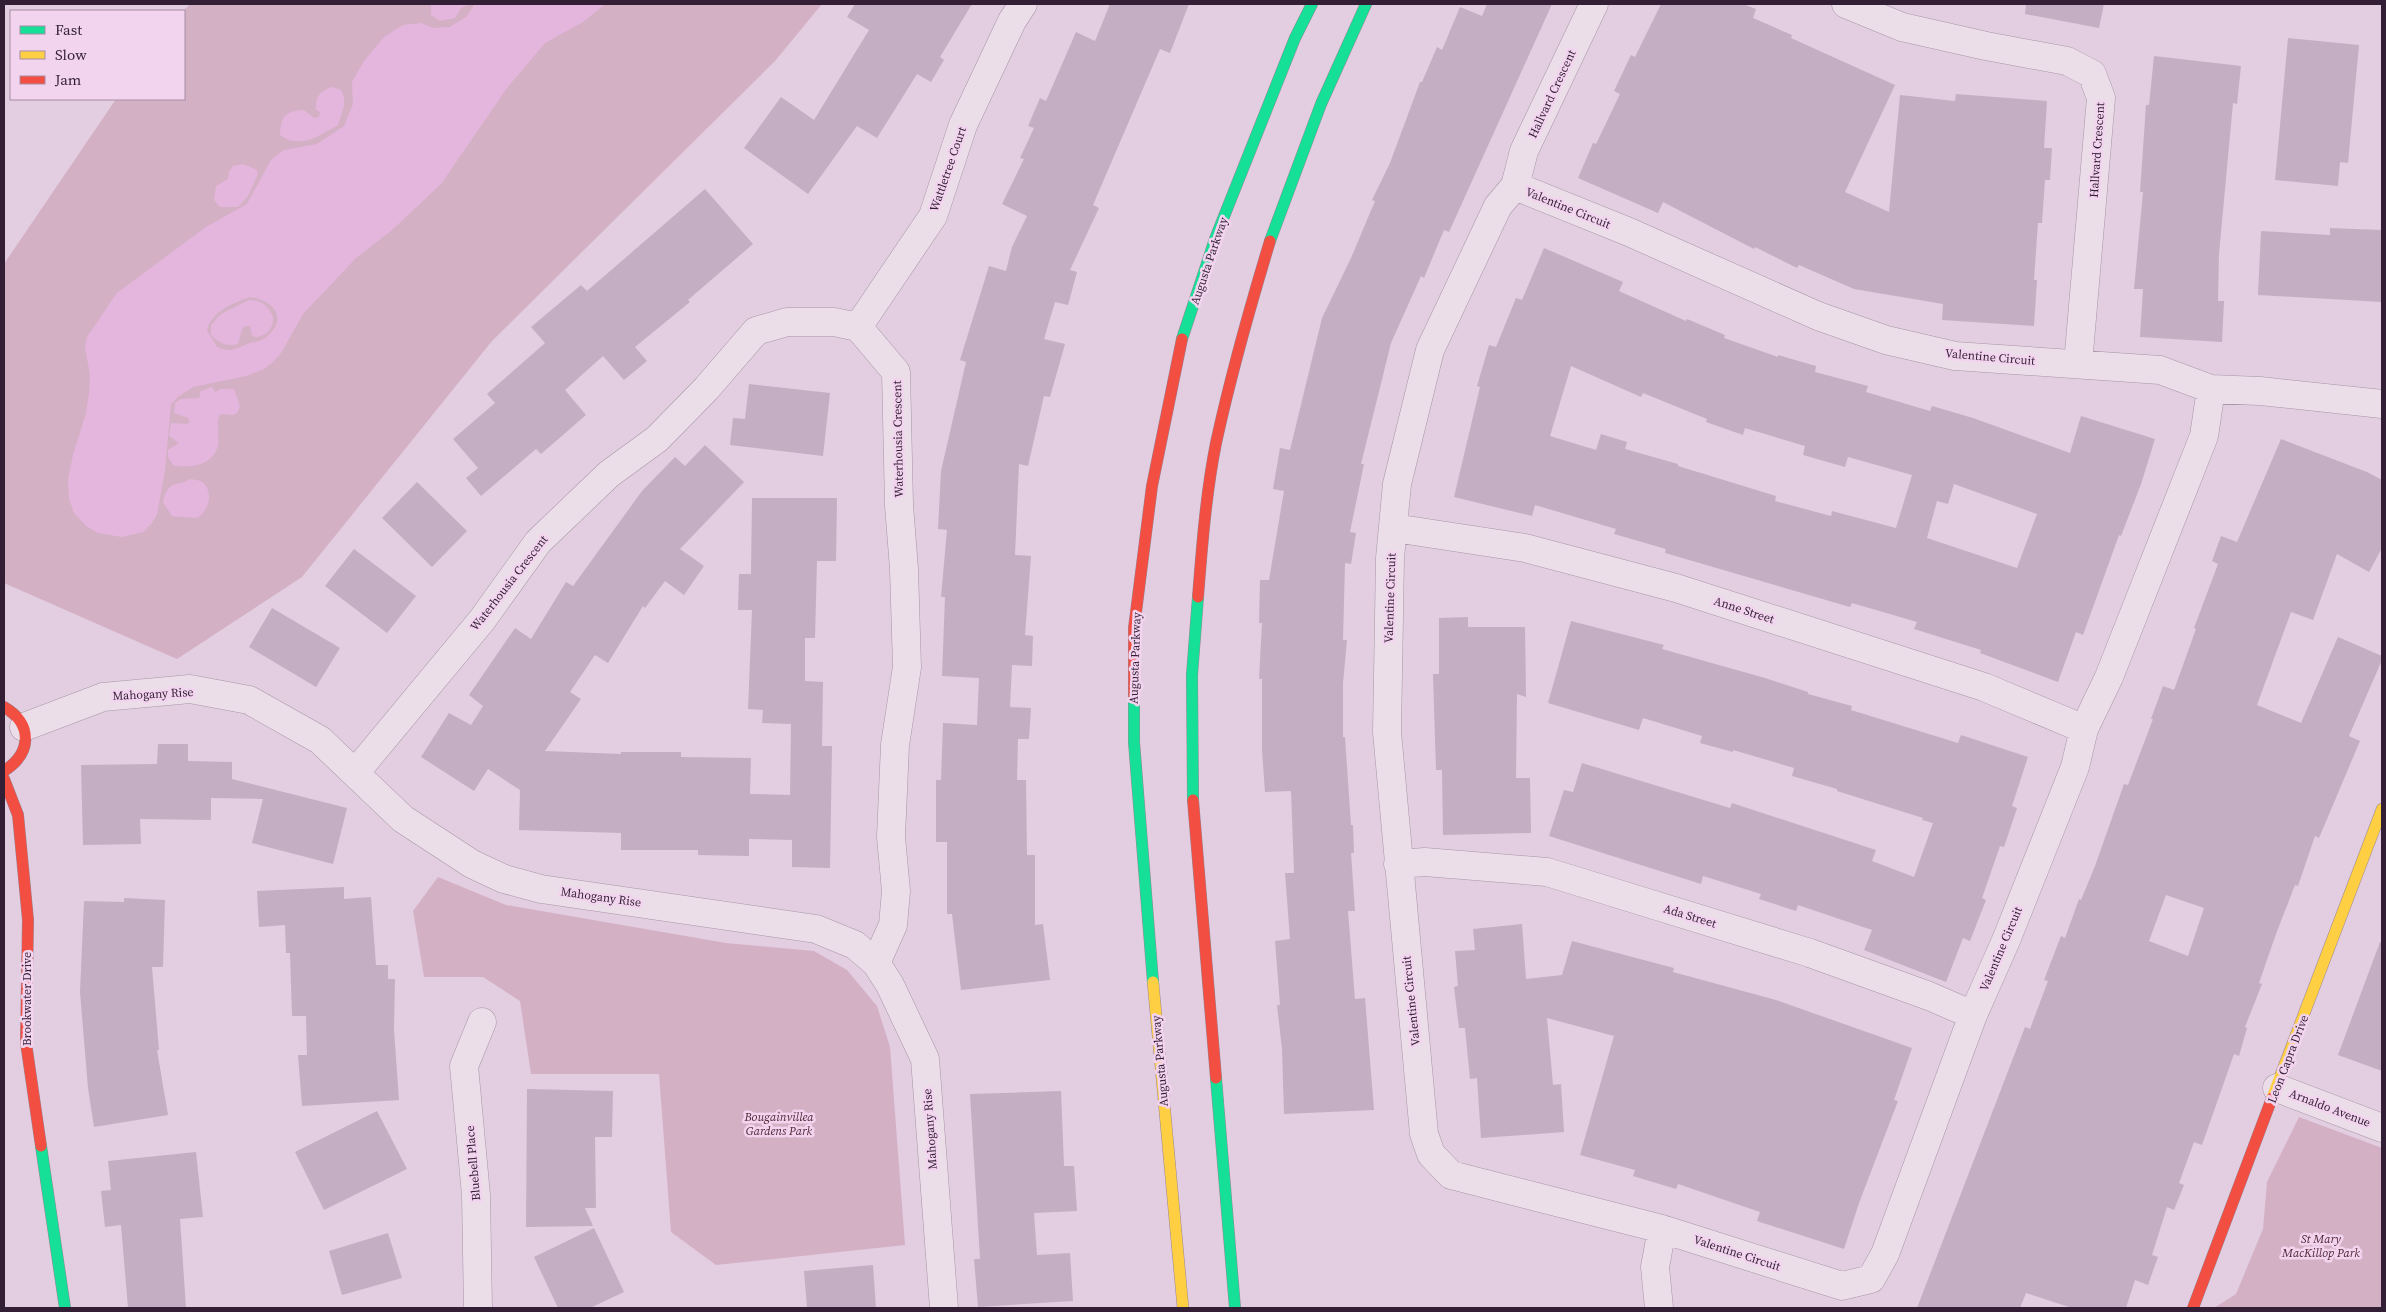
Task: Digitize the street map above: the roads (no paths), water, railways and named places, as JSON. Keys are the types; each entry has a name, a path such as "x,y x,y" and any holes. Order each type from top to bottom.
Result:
{"main road":[{"name":"Augusta Parkway","path":"1183,1308 1147,918 1134,742 1134,628 1152,486 1178,350 1215,239 1295,38 1312,4"},
{"path":"1235,1308 1193,801 1192,675 1202,546 1216,444 1241,340 1273,230 1321,104 1366,4"},
{"path":"4,707 18,717 24,727 26,738 20,759 4,771"},
{"name":"Brookwater Drive","path":"4,779 18,815 28,920 26,1043 64,1308"},
{"name":"Leon Capra Drive","path":"2192,1308 2381,815"}],"street":[{"name":"Wattletree Court","path":"858,327 933,216 963,125 1012,21 1024,4"},
{"name":"Hallvard Crescent","path":"1515,186 1524,151 1594,4"},
{"name":"Hallvard Crescent","path":"1846,4 1902,27 1986,46 2067,61 2092,74 2101,98 2078,364"},
{"name":"Valentine Circuit","path":"2211,389 2204,436 2109,677 2084,730 2075,767 2007,938 1973,1015 1885,1254 1871,1279 1842,1286 1662,1228 1451,1175 1431,1154 1424,1134 1387,732 1390,558 1397,484 1430,350 1498,206 1515,186 1629,232 1818,316 1886,340 1955,356 2160,370 2211,389 2260,391 2382,404"},
{"name":"Waterhousia Crescent","path":"355,773 482,620 538,542 609,474 657,439 719,375 756,331 787,322 834,322 858,327 896,372 899,504 904,588 906,667 895,745 891,837 896,891 893,925 876,963"},
{"name":"Anne Street","path":"1394,528 1525,548 1676,588 1984,687 2084,730"},
{"name":"Mahogany Rise","path":"24,727 103,697 190,689 249,700 320,740 403,819 472,864 504,880 541,889 816,929 855,945 876,963 890,985 925,1060 944,1308"},
{"name":"Ada Street","path":"1398,864 1425,862 1547,872 1810,953 1929,996 1973,1015"},
{"name":"Bluebell Place","path":"478,1308 476,1195 464,1066 482,1022"},
{"name":"Arnaldo Avenue","path":"2277,1088 2382,1128"},
{"path":"1659,1308 1655,1266 1662,1228"}],"park label":[{"name":"Bougainvillea Gardens Park","path":"779,1124"},
{"name":"St Mary MacKillop Park","path":"2321,1246"}]}
